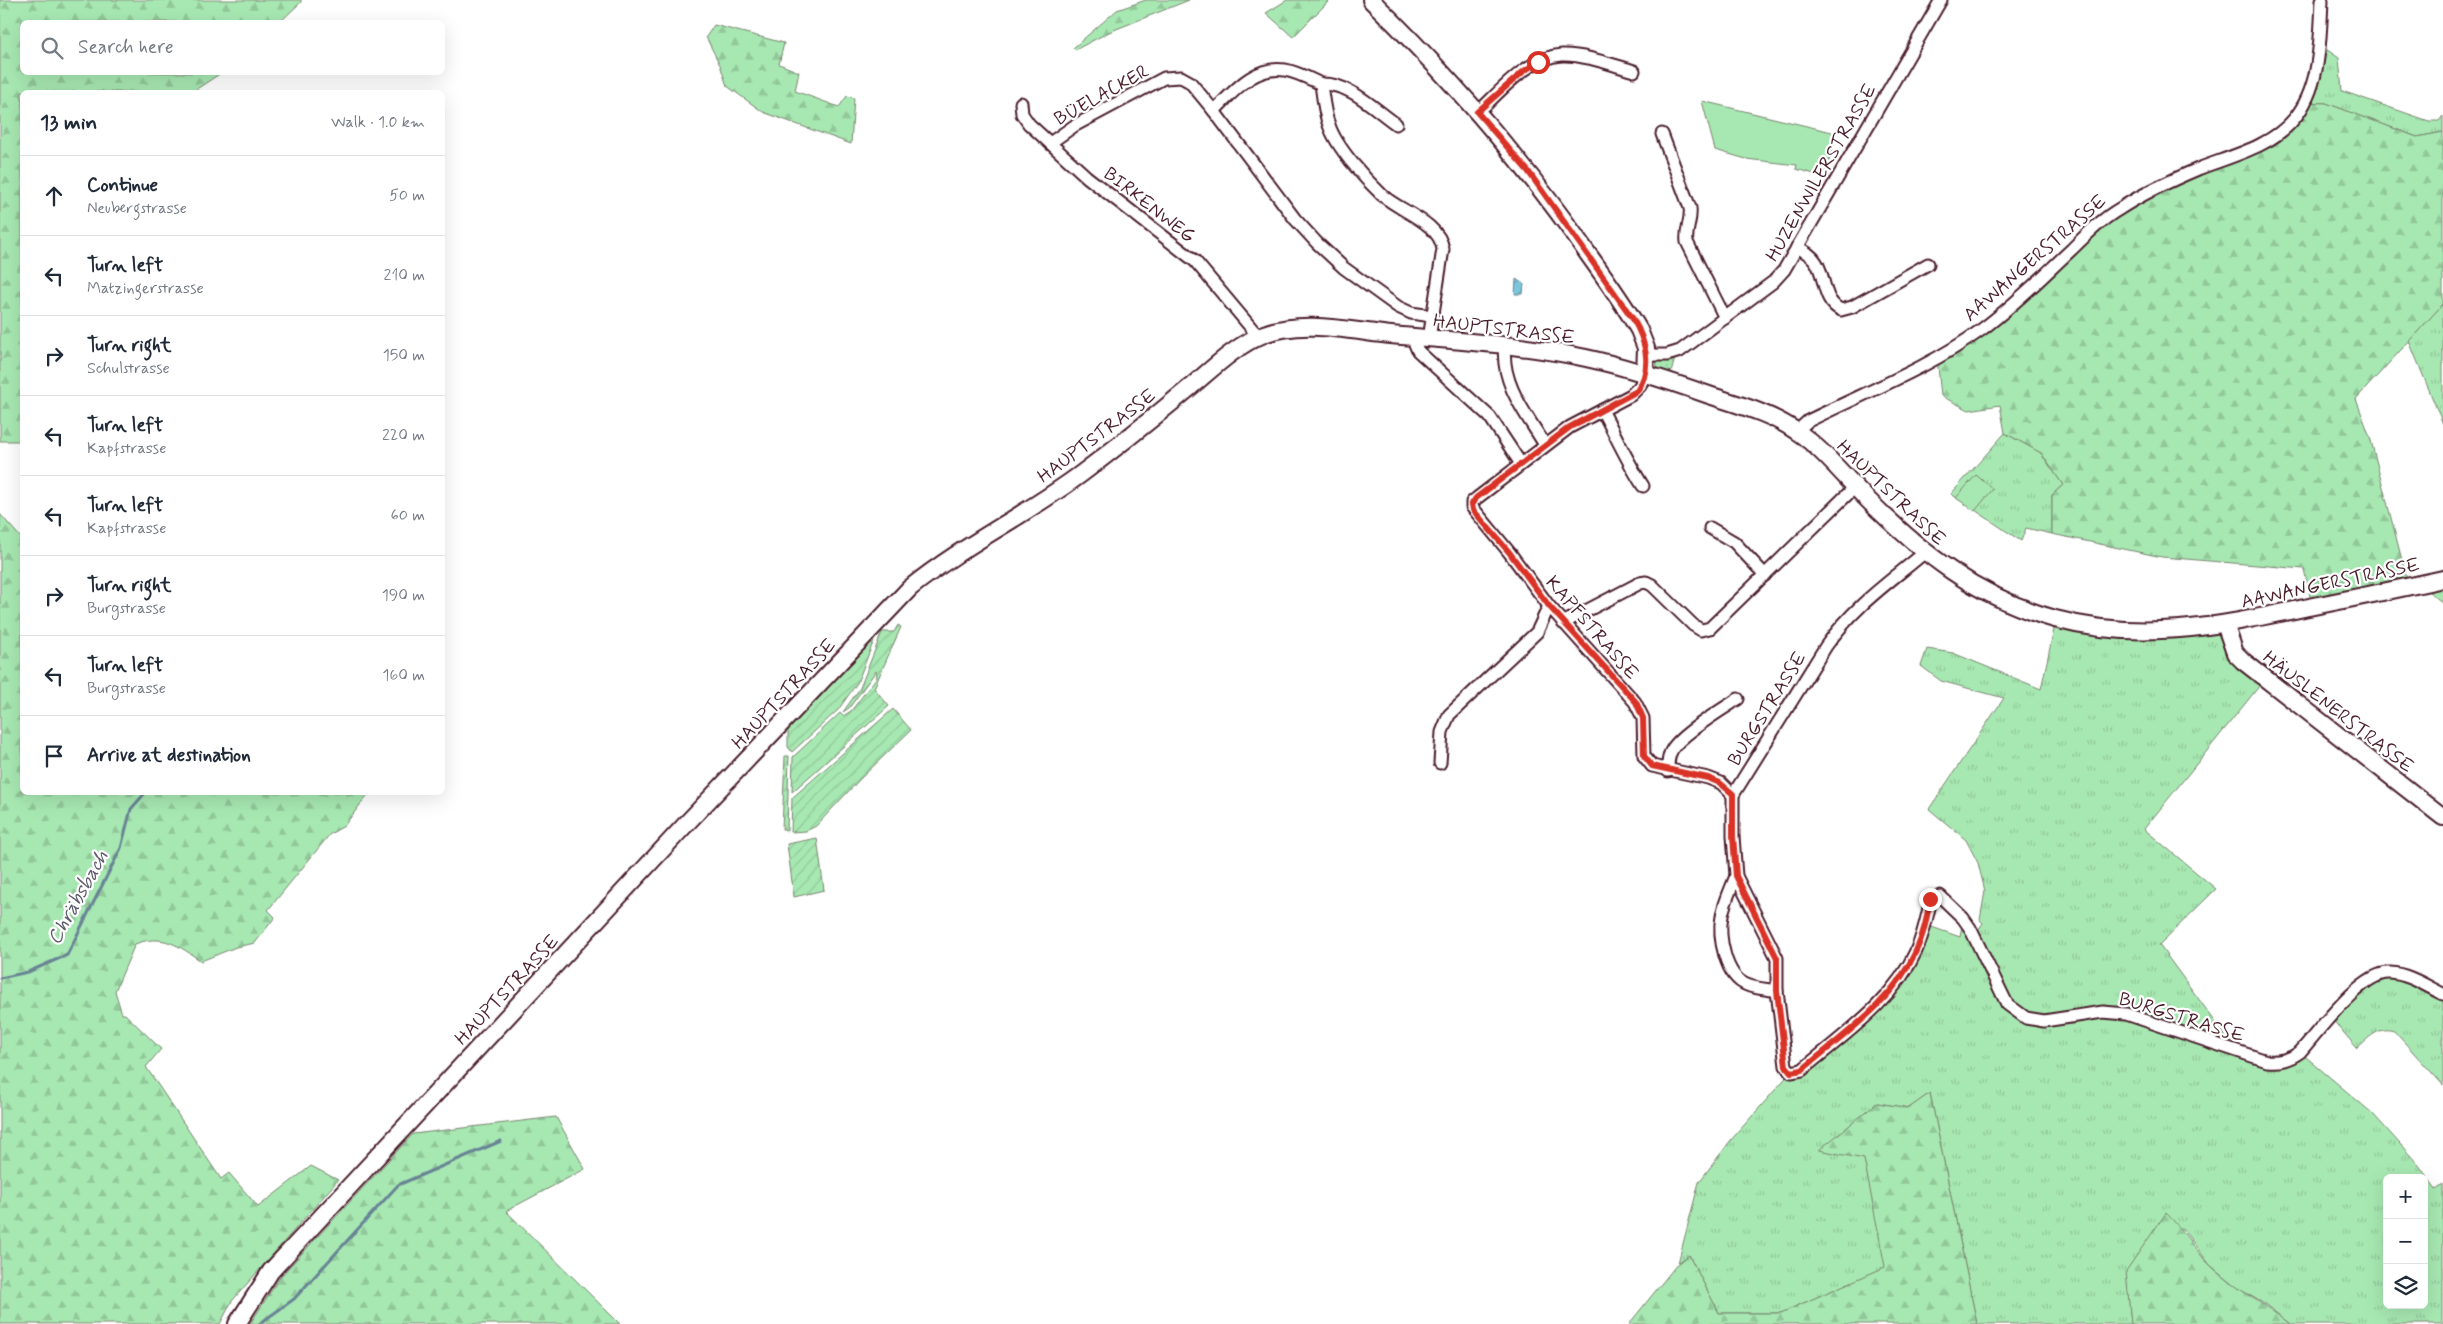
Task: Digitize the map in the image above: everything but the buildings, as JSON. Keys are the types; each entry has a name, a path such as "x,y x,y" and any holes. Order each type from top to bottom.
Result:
{"street":[{"path":"1371,0 1438,67 1528,171 1612,287 1639,330 1646,355 1644,373 1637,391 1574,424 1521,464 1490,417 1418,351 1412,337"},
{"name":"HUZENWILERSTRASSE","path":"1646,355 1675,353 1773,282 1784,270 1941,0"},
{"name":"AAWANGERSTRASSE","path":"1797,431 1808,421 1937,357 1983,329 2097,225 2120,208 2196,170 2258,146 2280,134 2295,119 2306,102 2313,82 2320,45 2322,0"},
{"path":"1477,112 1524,71 1547,58 1564,55 1634,71"},
{"path":"1214,111 1253,75 1271,69 1286,70 1321,84 1333,84 1348,89 1396,124"},
{"name":"BÜELACKER","path":"1050,143 1074,126 1164,78 1181,77 1190,82 1214,111 1295,218 1317,243 1344,268 1398,307 1411,314 1432,316"},
{"path":"1321,84 1329,127 1353,162 1383,196 1434,230 1442,238 1443,249 1429,339"},
{"name":"BIRKENWEG","path":"1022,103 1022,114 1029,124 1087,177 1194,261 1258,336"},
{"path":"1662,134 1692,215 1687,229 1687,242 1725,318"},
{"path":"1797,246 1815,260 1828,298 1832,304 1841,310 1852,307 1928,264"},
{"name":"HAUPTSTRASSE","path":"237,1324 278,1264 899,599 930,573 1080,475 1225,359 1258,336 1285,328 1307,327 1412,337 1505,346 1590,358 1644,373 1760,412 1797,431 1924,553 1956,575 1995,596 2056,620 2094,627 2135,631 2175,631 2225,624"},
{"path":"1505,346 1504,359 1509,383 1545,445"},
{"path":"1602,410 1621,443 1622,452 1643,486"},
{"name":"KAPFSTRASSE","path":"1521,464 1476,498 1472,502 1472,507 1563,623 1636,702 1643,718 1644,756 1652,766 1708,778 1720,783 1733,794"},
{"path":"1563,623 1640,583 1646,582 1652,585 1693,626 1705,630 1713,626 1855,487"},
{"path":"1710,528 1734,542 1765,575"},
{"name":"BURGSTRASSE","path":"1924,553 1863,602 1842,623 1733,794 1733,836 1736,876 1777,958 1777,991 1786,1066 1791,1072 1802,1070 1874,1008 1902,976 1916,952 1926,925 1930,899 1940,896 1963,918 1970,928 2007,1004 2026,1018 2044,1021 2104,1012 2126,1014 2267,1061 2279,1062 2291,1059 2300,1052 2362,984 2376,975 2388,972 2403,975 2443,994"},
{"name":"AAWANGERSTRASSE","path":"2225,624 2443,579"},
{"path":"1440,763 1442,732 1449,715 1536,632 1549,606"},
{"name":"HÄUSLENERSTRASSE","path":"2225,624 2235,653 2243,661 2443,817"},
{"path":"1668,770 1670,754 1681,740 1738,698"},
{"path":"1736,876 1722,914 1721,924 1728,965 1734,975 1746,985 1777,991"}],"green space":[{"path":"0,0 301,0 282,20 20,20 20,75 218,75 195,90 20,90 20,441 0,441"},
{"path":"1146,0 1189,0 1109,32 1075,50 1073,48 1117,10"},
{"path":"1287,0 1330,0 1293,37 1266,13"},
{"path":"714,25 784,43 779,64 799,72 795,91 839,107 847,96 854,98 851,144 763,112 727,86 720,65 706,37"},
{"path":"2320,45 2339,58 2342,91 2429,121 2439,121 2443,116 2443,132 2417,137 2326,103 2306,102"},
{"path":"1702,101 1836,133 1825,177 1796,169 1797,165 1746,159 1715,150"},
{"path":"2306,102 2326,103 2417,137 2443,132 2443,304 2356,399 2370,437 2409,587 2312,606 2304,569 2162,557 2052,534 2052,495 2063,485 2041,453 2005,433 2000,405 1969,410 1941,396 1937,357 1962,343 2120,208 2258,146"},
{"path":"2443,304 2443,424 2409,341"},
{"path":"1675,358 1671,373 1656,368 1657,362"},
{"path":"2005,433 2041,453 2063,485 2052,495 2052,534 2026,528 2021,541 1951,494"},
{"path":"1976,475 1993,489 1975,511 1956,498"},
{"path":"0,514 20,537 20,795 367,795 344,826 330,834 268,910 275,917 255,943 236,947 201,961 170,943 154,940 135,944 115,991 122,1014 125,1014 161,1049 146,1067 221,1179 229,1173 258,1207 311,1166 338,1180 232,1301 220,1324 0,1324"},
{"path":"2443,579 2443,603 2419,584"},
{"path":"2056,620 2094,627 2225,624 2228,635 2265,679 2144,829 2216,889 2159,945 2236,1050 2267,1061 2300,1052 2372,1113 2425,1174 2383,1174 2383,1309 2428,1309 2428,1178 2436,1189 2443,1184 2443,1324 2290,1324 2266,1305 2236,1287 2210,1265 2182,1228 2127,1271 2131,1324 1977,1324 1930,1093 1909,1108 1877,1103 1820,1150 1864,1158 1886,1267 1781,1313 1719,1313 1689,1255 1678,1263 1699,1182 1731,1140 1791,1072 1802,1070 1902,975 1926,925 1960,937 1963,918 1970,928 1979,929 1983,923 1980,920 1985,891 1978,863 1966,840 1929,809 2004,698 1941,681 1921,666 1927,649 1953,653 2041,689"},
{"path":"898,625 901,627 874,688 889,706 792,792 793,757 840,713 843,716 851,711 877,677 876,671 849,708 843,712 860,688 882,632 894,632"},
{"path":"875,638 857,683 838,710 792,752 788,747 788,730"},
{"path":"893,709 911,730 860,779 816,826 806,831 791,832 792,798"},
{"path":"785,756 789,756 787,831 782,829"},
{"path":"817,838 824,890 794,897 787,844"},
{"path":"2387,972 2443,994 2443,1085 2394,1031 2383,1030 2378,1032 2357,1048 2331,1018 2362,984"},
{"path":"1930,1093 1977,1324 1629,1324 1678,1263 1689,1255 1719,1313 1781,1313 1885,1267 1864,1159 1819,1150 1877,1103 1909,1108"},
{"path":"556,1117 585,1169 506,1211 620,1324 250,1324 280,1277 413,1134"},
{"path":"2166,1213 2211,1266 2230,1282 2290,1324 2131,1324 2126,1271"}],"water":[{"path":"1516,279 1524,284 1523,294 1515,294"}],"waterway":[{"name":"Chräbsbach","path":"0,978 28,972 67,955 121,848 131,809 143,795"},
{"path":"259,1324 294,1299 398,1185 501,1141"}],"route":[{"path":"1538,62 1530,66 1477,112 1528,171 1633,319 1644,342 1645,367 1637,391 1624,400 1570,427 1476,498 1472,502 1473,510 1499,539 1563,623 1636,702 1643,718 1644,756 1652,766 1708,778 1720,783 1733,794 1733,836 1736,876 1777,958 1777,991 1786,1066 1791,1072 1802,1070 1874,1008 1902,976 1916,952 1926,925 1930,899"}]}
